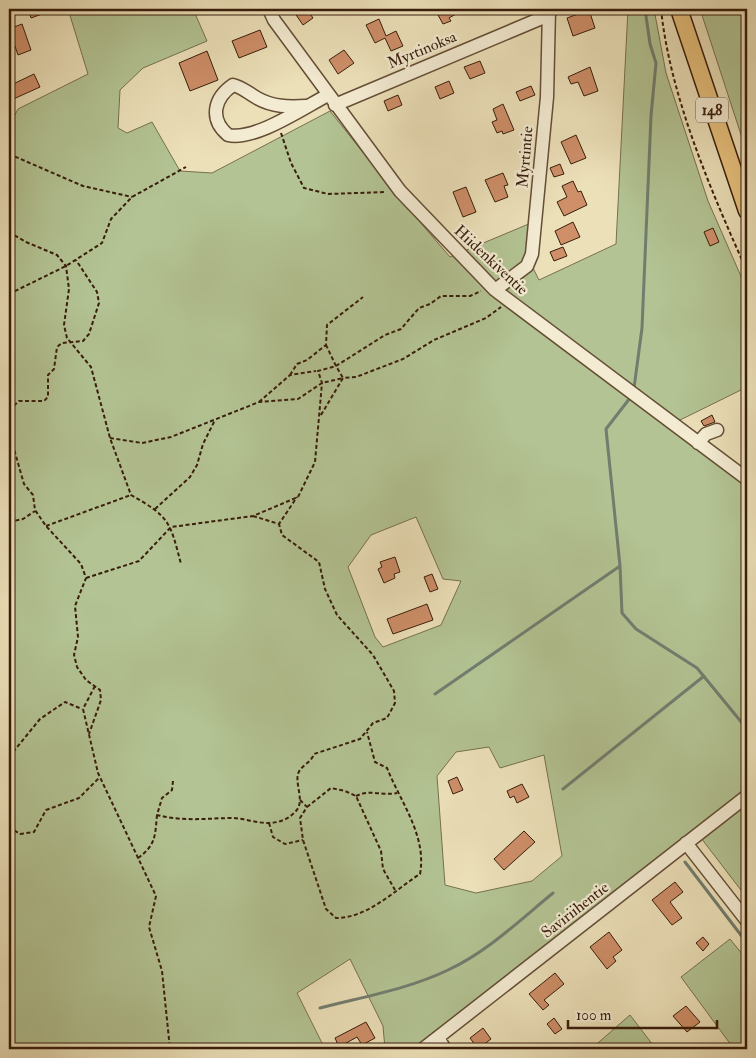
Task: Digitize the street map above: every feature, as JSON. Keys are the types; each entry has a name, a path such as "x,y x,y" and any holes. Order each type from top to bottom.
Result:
{"main road":[{"name":"148","path":"679,9 747,211"}],"street":[{"name":"Hiidenkiventie","path":"269,9 274,20 400,191 492,287 747,479"},
{"name":"Myrtinoksa","path":"336,106 549,12"},
{"name":"Myrtintie","path":"492,287 527,266 532,254 547,97 549,12"},
{"path":"306,106 284,108 269,104 241,87 233,85 223,92 215,106 216,121 220,128 228,135 246,136 277,122 328,95"},
{"path":"698,443 706,434 717,430"},
{"name":"Saviriihentie","path":"423,1049 747,796"},
{"path":"686,844 747,921"},
{"path":"438,1038 445,1049"}],"path":[{"path":"662,9 670,67 714,195 747,272"},
{"path":"277,122 290,163 304,188 328,194 365,194 400,191"},
{"path":"9,154 83,186 132,197"},
{"path":"9,294 66,266 102,243 111,219 132,197 186,167"},
{"path":"9,232 26,242 57,255 66,266 69,290 64,325 71,342 91,367 110,438 131,495 155,509 171,527 181,564"},
{"path":"9,410 20,401 44,402 48,397 48,375 54,369 57,347 62,343 83,341 89,334 99,303 96,292 76,260"},
{"path":"290,375 336,366 385,335 401,329 419,308 430,304 441,296 470,296 492,287"},
{"path":"343,378 326,345 327,325 363,297"},
{"path":"110,438 142,443 171,437 259,402 298,399 322,383 356,377 403,359 434,340 486,318 499,308"},
{"path":"259,402 290,375 297,364 307,360 326,345"},
{"path":"279,524 298,497 315,462 321,416 322,383 318,371"},
{"path":"321,416 343,378"},
{"path":"155,509 190,477 197,465 203,444 215,419"},
{"path":"9,439 12,442 24,484 33,495 35,511 46,526 81,564 86,578 75,606 78,637 74,655 77,667 86,680 100,690 101,700 89,735"},
{"path":"46,526 131,495"},
{"path":"86,578 139,561 171,527 253,516 298,497"},
{"path":"9,522 23,519 35,511"},
{"path":"253,516 279,524"},
{"path":"157,815 171,819 200,821 234,818 269,823 285,820 297,810 300,800 297,775 300,769 312,760 314,754 344,746 360,739 373,723 386,718 392,712 396,703 394,691 373,655 337,615 325,589 319,562 282,535 279,524"},
{"path":"95,686 82,709 100,777 156,896 149,926 162,971 170,1049"},
{"path":"9,757 40,719 65,702 82,709"},
{"path":"367,732 375,762 387,768 397,793 418,833 422,862 420,874 395,890 386,900 348,918 336,918 326,909 303,840 300,818 307,807 331,788 356,796 381,850 383,869 395,890"},
{"path":"9,827 20,834 26,831 34,832 46,810 79,798 100,777"},
{"path":"138,858 150,850 154,841 157,815 162,798 172,790 173,781"},
{"path":"356,796 366,791 389,795 397,793"},
{"path":"300,800 307,807"},
{"path":"269,823 273,837 285,844 303,840"}],"green space":[{"path":"68,9 119,9 121,14 138,9 193,9 207,41 143,68 120,90 118,128 127,133 152,122 180,171 212,173 330,111 401,200 450,257 531,223 527,256 539,280 616,244 628,9 654,9 666,73 708,201 747,290 747,387 672,424 747,481 745,507 747,508 747,788 412,1049 385,1049 383,1026 350,959 297,993 325,1049 9,1049 9,126 18,109 88,74","holes":["416,517 443,579 461,581 441,625 383,647 375,637 348,567 371,535","489,747 500,768 544,755 562,856 532,881 476,893 445,885 437,776 456,752"]},
{"path":"700,9 747,9 747,153"},
{"path":"747,802 747,898 701,838"},
{"path":"730,939 747,960 747,1049 734,1049 681,977"},
{"path":"630,1015 656,1049 591,1049"}],"building":[{"path":"28,9 53,9 53,10 31,18"},
{"path":"299,9 307,9 313,18 303,25 294,12"},
{"path":"439,9 454,9 456,14 449,18 451,21 443,24 438,15 441,13"},
{"path":"589,10 595,28 573,36 567,18"},
{"path":"379,19 386,36 396,31 403,46 391,51 385,38 375,43 366,25"},
{"path":"22,24 31,50 18,55 9,29"},
{"path":"260,30 267,47 239,58 232,41"},
{"path":"344,50 354,63 338,74 329,60"},
{"path":"207,51 218,80 190,91 179,63"},
{"path":"480,61 485,73 470,79 464,67"},
{"path":"590,67 598,91 584,96 578,82 571,84 568,77"},
{"path":"34,74 40,87 9,101 9,86"},
{"path":"449,81 454,93 440,99 435,87"},
{"path":"531,86 535,95 520,101 516,92"},
{"path":"398,95 402,105 388,111 384,101"},
{"path":"503,104 514,130 503,134 502,131 497,133 492,122 497,120 493,109"},
{"path":"576,135 586,158 571,164 561,142"},
{"path":"560,164 564,174 554,177 550,168"},
{"path":"503,173 508,185 504,186 508,197 495,202 485,180"},
{"path":"573,181 578,192 581,191 587,205 564,216 557,202 567,197 562,186"},
{"path":"466,187 476,212 463,217 453,192"},
{"path":"573,222 580,237 561,245 555,231"},
{"path":"713,228 719,242 710,246 704,232"},
{"path":"563,247 567,256 554,261 550,252"},
{"path":"712,415 715,422 704,426 701,421"},
{"path":"395,557 400,572 394,574 395,578 384,583 378,569 382,567 380,562"},
{"path":"432,574 438,589 430,592 424,577"},
{"path":"427,604 433,620 393,634 387,619"},
{"path":"457,777 463,790 453,794 448,781"},
{"path":"522,784 529,797 517,803 514,796 510,798 507,791"},
{"path":"524,831 535,842 504,870 494,859"},
{"path":"675,882 683,892 670,902 682,918 672,925 652,900"},
{"path":"609,932 622,950 613,957 616,961 607,969 590,947"},
{"path":"703,937 709,944 703,951 696,943"},
{"path":"555,973 564,984 544,1000 549,1005 543,1010 529,994"},
{"path":"686,1006 700,1022 687,1032 673,1016"},
{"path":"554,1018 562,1029 555,1034 547,1024"},
{"path":"366,1022 375,1038 362,1045 357,1037 339,1047 335,1038"},
{"path":"483,1028 491,1039 478,1049 470,1038"}],"waterway":[{"path":"634,388 642,328 651,116 656,63 650,44 645,9"},
{"path":"630,398 606,429 620,566 622,613 636,629 697,668 747,729"},
{"path":"435,694 620,566"},
{"path":"563,789 704,676"},
{"path":"685,862 747,943"},
{"path":"320,1008 401,987 448,970 490,945 553,893"}]}
